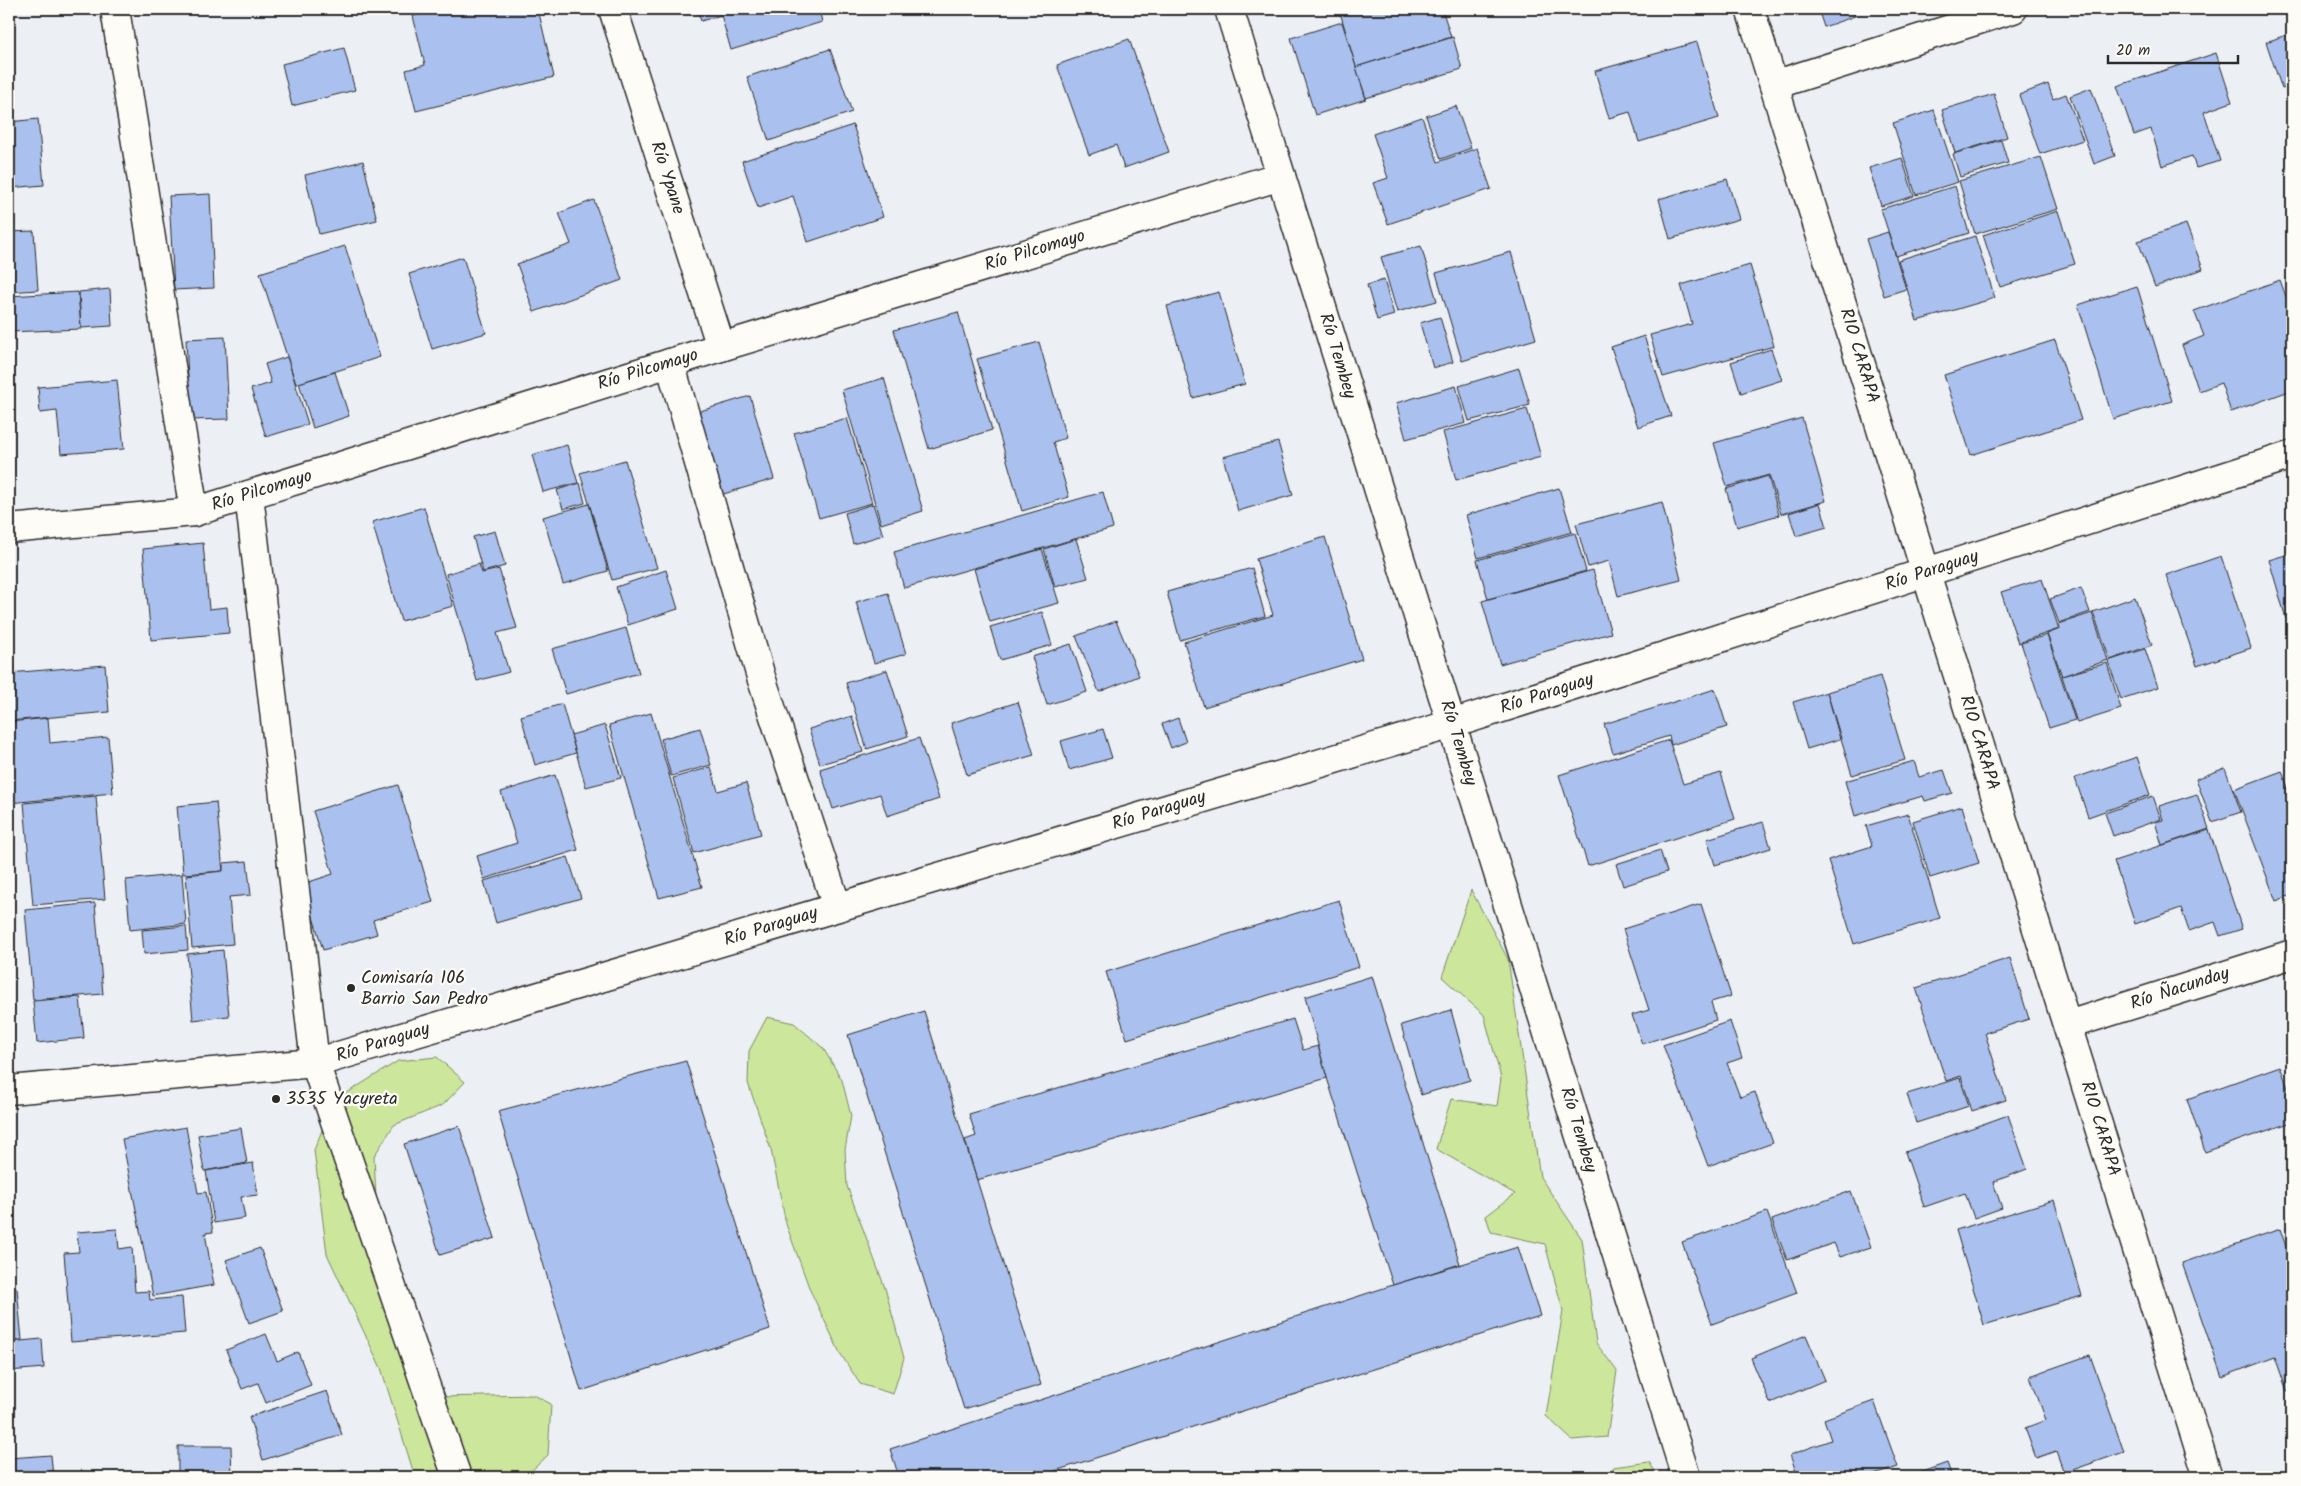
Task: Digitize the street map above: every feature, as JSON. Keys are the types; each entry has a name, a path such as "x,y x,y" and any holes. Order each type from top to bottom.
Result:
{"street":[{"path":"115,9 194,512"},
{"name":"Río Ypane","path":"613,9 721,347"},
{"name":"Río Tembey","path":"1229,9 1686,1477"},
{"name":"RIO CARAPA","path":"1750,9 2208,1477"},
{"path":"1774,85 2013,9"},
{"name":"Río Pilcomayo","path":"9,529 194,512 721,347 1281,176"},
{"path":"670,363 761,677 837,907"},
{"name":"Río Paraguay","path":"9,1090 315,1063 1452,724 2292,455"},
{"path":"249,495 315,1063 457,1477"},
{"name":"Río Ñacunday","path":"2068,1025 2292,954"}],"green space":[{"path":"1471,890 1508,959 1540,1177 1582,1239 1596,1343 1617,1371 1607,1437 1572,1440 1546,1416 1563,1311 1545,1244 1491,1232 1486,1216 1515,1194 1436,1149 1451,1099 1497,1106 1501,1078 1484,1015 1442,977"},
{"path":"767,1017 794,1023 823,1048 842,1080 851,1116 845,1150 847,1186 885,1288 904,1358 893,1394 860,1384 840,1353 810,1290 786,1224 771,1150 748,1083 749,1051"},
{"path":"437,1057 465,1082 443,1105 394,1125 374,1156 379,1262 437,1397 534,1395 551,1404 548,1455 525,1477 415,1477 381,1368 327,1254 314,1150 334,1101 398,1061"},
{"path":"1649,1462 1659,1477 1613,1477 1613,1467"}],"building":[{"path":"9,9 14,9 14,17 9,17"},
{"path":"443,9 538,9 554,77 416,111 406,70 425,65 413,16"},
{"path":"697,9 819,9 822,22 731,50 721,15 701,21"},
{"path":"1339,9 1442,9 1451,37 1356,67"},
{"path":"1818,9 1852,9 1855,16 1824,27"},
{"path":"1342,22 1366,99 1315,115 1291,38"},
{"path":"2292,33 2292,86 2282,89 2266,42"},
{"path":"1453,37 1462,69 1366,98 1356,67"},
{"path":"1129,39 1169,152 1124,168 1116,145 1089,155 1057,65"},
{"path":"1697,42 1719,118 1639,142 1630,112 1609,118 1595,71"},
{"path":"344,48 355,90 292,106 282,64"},
{"path":"830,49 852,112 769,141 747,77"},
{"path":"2216,53 2232,102 2204,112 2220,161 2196,168 2192,156 2162,166 2151,129 2134,135 2117,86"},
{"path":"2048,84 2053,99 2066,94 2083,140 2040,154 2019,95"},
{"path":"2091,88 2115,156 2094,164 2070,96"},
{"path":"1994,94 2007,137 1955,153 1942,110"},
{"path":"1456,106 1471,148 1441,159 1426,116"},
{"path":"1934,110 1958,182 1916,195 1893,123"},
{"path":"1422,117 1438,162 1477,148 1491,189 1388,224 1373,183 1388,178 1373,134"},
{"path":"38,119 44,185 9,188 9,122"},
{"path":"853,125 883,217 808,242 793,196 758,208 742,161"},
{"path":"2001,140 2008,163 1960,177 1953,154"},
{"path":"2041,157 2058,209 1975,234 1959,181"},
{"path":"1902,158 1914,196 1881,206 1869,168"},
{"path":"363,161 377,220 319,234 305,175"},
{"path":"1727,179 1739,219 1670,239 1659,199"},
{"path":"1955,186 1969,233 1896,256 1881,209"},
{"path":"210,194 214,288 174,290 169,196"},
{"path":"594,200 622,280 534,312 517,264 571,244 559,213"},
{"path":"2058,211 2075,264 2000,287 1983,235"},
{"path":"2186,224 2203,269 2155,287 2138,241"},
{"path":"34,231 38,290 9,292 9,232"},
{"path":"1888,232 1906,289 1884,296 1866,239"},
{"path":"1975,236 1995,298 1917,321 1898,260"},
{"path":"345,246 380,357 296,384 260,273"},
{"path":"1421,246 1437,301 1397,312 1381,257"},
{"path":"1511,252 1536,339 1462,361 1436,273"},
{"path":"463,257 486,333 432,349 409,274"},
{"path":"1750,265 1774,346 1663,377 1650,335 1692,324 1681,285"},
{"path":"1384,280 1394,315 1377,320 1367,285"},
{"path":"2280,280 2292,313 2292,390 2231,412 2221,383 2199,391 2182,345 2204,336 2194,311"},
{"path":"2137,286 2172,401 2113,419 2078,305"},
{"path":"110,289 112,326 81,328 79,292"},
{"path":"78,292 81,329 9,332 9,296"},
{"path":"1219,292 1245,384 1193,398 1167,306"},
{"path":"958,312 992,430 929,449 894,330"},
{"path":"1440,317 1453,362 1433,368 1420,323"},
{"path":"1644,336 1671,416 1638,427 1611,347"},
{"path":"225,337 229,419 190,420 186,339"},
{"path":"2055,340 2081,420 1971,455 1944,375"},
{"path":"1039,342 1066,438 1053,442 1069,497 1022,511 977,359"},
{"path":"1771,349 1782,380 1741,393 1731,362"},
{"path":"287,357 308,424 266,437 251,389 271,383 265,364"},
{"path":"1519,368 1530,405 1469,421 1459,386"},
{"path":"335,372 349,416 313,428 299,383"},
{"path":"884,378 923,511 881,524 842,390"},
{"path":"117,380 124,449 61,454 57,411 40,413 38,387"},
{"path":"1456,386 1466,423 1406,439 1396,403"},
{"path":"750,396 774,479 720,495 697,412"},
{"path":"1527,409 1541,457 1456,480 1443,432"},
{"path":"847,418 872,503 819,518 794,433"},
{"path":"1802,418 1826,501 1781,514 1769,475 1727,487 1714,443"},
{"path":"1278,442 1293,495 1238,511 1223,457"},
{"path":"567,445 578,483 543,492 532,455"},
{"path":"625,460 657,568 612,580 580,473"},
{"path":"1768,476 1779,515 1737,527 1726,489"},
{"path":"580,483 585,503 563,509 557,490"},
{"path":"1559,488 1572,532 1478,558 1466,515"},
{"path":"1103,492 1113,528 904,588 894,552"},
{"path":"1662,502 1681,580 1618,596 1609,561 1588,567 1576,524"},
{"path":"1820,503 1827,527 1796,536 1789,513"},
{"path":"589,504 608,571 563,584 543,517"},
{"path":"873,504 883,535 853,544 845,513"},
{"path":"424,507 453,606 401,621 372,522"},
{"path":"495,531 505,566 483,572 473,537"},
{"path":"1575,533 1586,571 1488,599 1477,560"},
{"path":"1325,537 1362,659 1204,707 1184,642 1273,615 1256,559"},
{"path":"1076,539 1088,578 1055,587 1044,549"},
{"path":"203,543 209,609 227,607 229,633 151,640 143,549"},
{"path":"1042,549 1059,603 990,622 974,569"},
{"path":"2292,553 2292,621 2287,622 2269,560"},
{"path":"2221,556 2251,648 2197,666 2166,575"},
{"path":"479,564 482,573 499,569 517,628 497,633 509,672 477,681 446,574"},
{"path":"1252,568 1265,616 1180,640 1167,592"},
{"path":"666,570 678,609 628,625 616,587"},
{"path":"1593,570 1611,633 1500,664 1482,601"},
{"path":"2042,579 2059,629 2018,643 2001,592"},
{"path":"2081,588 2090,612 2059,623 2050,599"},
{"path":"888,593 906,654 874,663 856,602"},
{"path":"2135,597 2152,645 2110,660 2093,612"},
{"path":"1042,612 1052,645 1000,660 990,627"},
{"path":"2092,613 2108,660 2062,676 2047,634 2060,629 2059,624"},
{"path":"1116,621 1139,676 1099,692 1076,636"},
{"path":"626,628 639,673 566,694 552,649"},
{"path":"2047,635 2075,720 2049,728 2021,643"},
{"path":"1071,644 1087,692 1047,705 1032,657"},
{"path":"2145,649 2158,687 2121,699 2108,661"},
{"path":"2107,663 2121,709 2077,723 2062,676"},
{"path":"105,665 109,712 9,721 9,673"},
{"path":"887,670 908,736 867,749 846,683"},
{"path":"1880,676 1905,760 1852,775 1827,692"},
{"path":"1715,689 1727,727 1671,745 1669,736 1613,753 1604,724"},
{"path":"1827,692 1840,739 1807,749 1793,702"},
{"path":"1018,702 1034,755 967,775 951,723"},
{"path":"562,704 576,753 535,765 521,716"},
{"path":"651,713 702,887 659,898 609,725"},
{"path":"852,716 863,752 820,764 809,729"},
{"path":"48,718 50,743 108,737 113,793 9,803 9,722"},
{"path":"1178,718 1186,742 1171,748 1162,724"},
{"path":"605,725 621,778 586,787 571,735"},
{"path":"700,728 711,765 671,776 661,739"},
{"path":"1103,729 1112,758 1069,770 1061,741"},
{"path":"919,738 939,799 887,816 880,794 833,809 820,769"},
{"path":"1669,740 1683,784 1721,773 1735,819 1588,866 1559,775"},
{"path":"2137,757 2150,795 2088,817 2075,778"},
{"path":"1914,761 1919,777 1944,770 1952,793 1925,801 1923,796 1855,816 1845,781"},
{"path":"711,767 718,791 746,783 761,834 694,853 673,778"},
{"path":"2225,768 2241,812 2212,822 2196,779"},
{"path":"2282,771 2292,799 2292,895 2276,901 2234,789"},
{"path":"555,775 578,850 484,879 477,856 517,843 501,792"},
{"path":"398,785 433,902 373,920 377,934 323,950 303,884 333,874 313,811"},
{"path":"2197,794 2209,829 2162,845 2155,822 2163,820 2159,806"},
{"path":"96,796 105,899 33,905 24,803"},
{"path":"2153,796 2161,819 2113,836 2105,813"},
{"path":"216,802 223,871 183,874 177,806"},
{"path":"1962,806 1979,863 1930,878 1913,821"},
{"path":"1908,814 1940,918 1854,944 1828,860 1872,846 1866,826"},
{"path":"1763,822 1771,848 1715,865 1707,839"},
{"path":"2209,830 2242,929 2220,936 2215,922 2189,931 2181,908 2135,924 2114,861"},
{"path":"1660,850 1667,872 1623,886 1616,864"},
{"path":"568,857 581,898 496,923 484,881"},
{"path":"247,861 251,895 229,897 233,944 192,948 186,875 223,871 223,863"},
{"path":"182,874 186,924 130,930 126,880"},
{"path":"1339,900 1359,967 1127,1039 1106,972"},
{"path":"95,903 103,994 33,1000 25,910"},
{"path":"1701,904 1731,996 1711,1002 1716,1020 1642,1044 1632,1015 1649,1010 1623,929"},
{"path":"186,926 188,950 144,954 142,930"},
{"path":"223,950 229,1016 193,1020 187,954"},
{"path":"2010,958 2029,1019 1985,1033 2006,1100 1972,1111 1961,1076 1946,1081 1916,988"},
{"path":"1372,976 1460,1264 1393,1285 1327,1078 1305,997"},
{"path":"80,997 84,1038 37,1043 33,1001"},
{"path":"1451,1010 1470,1080 1421,1095 1401,1025"},
{"path":"924,1011 1041,1385 964,1409 848,1035"},
{"path":"1293,1019 1303,1050 1318,1046 1327,1078 977,1180 965,1140 976,1136 969,1114"},
{"path":"1730,1021 1742,1058 1727,1063 1740,1097 1755,1092 1773,1143 1708,1166 1663,1045"},
{"path":"686,1061 770,1329 581,1391 498,1111"},
{"path":"2280,1066 2292,1099 2292,1122 2205,1152 2187,1099"},
{"path":"1960,1078 1969,1106 1916,1123 1907,1094"},
{"path":"2008,1115 2027,1169 1993,1182 2002,1208 1974,1218 1965,1193 1924,1207 1905,1152"},
{"path":"459,1126 495,1238 440,1255 404,1144"},
{"path":"186,1127 198,1193 206,1192 213,1232 205,1233 214,1285 153,1296 122,1139"},
{"path":"241,1128 247,1163 204,1171 198,1135"},
{"path":"253,1163 258,1195 241,1197 245,1218 214,1223 206,1171"},
{"path":"1851,1191 1871,1247 1840,1257 1834,1243 1787,1260 1772,1220"},
{"path":"2054,1200 2082,1296 1984,1325 1956,1230"},
{"path":"1767,1212 1797,1293 1712,1324 1682,1242"},
{"path":"117,1229 119,1249 132,1247 135,1292 149,1291 150,1300 182,1297 185,1333 71,1342 64,1253 79,1252 77,1232"},
{"path":"2280,1229 2292,1264 2292,1389 2287,1391 2275,1357 2222,1377 2182,1263"},
{"path":"1518,1247 1540,1316 1036,1477 899,1477 890,1449 1393,1285"},
{"path":"260,1248 283,1311 249,1323 226,1260"},
{"path":"9,1288 17,1288 22,1340 9,1341"},
{"path":"266,1334 277,1361 298,1352 311,1385 266,1403 258,1383 242,1389 226,1350"},
{"path":"1806,1335 1825,1380 1770,1403 1751,1358"},
{"path":"42,1339 44,1368 9,1371 9,1342"},
{"path":"2090,1355 2124,1452 2064,1473 2056,1451 2036,1458 2025,1428 2046,1420 2030,1376"},
{"path":"327,1391 342,1435 263,1460 249,1417"},
{"path":"1874,1401 1898,1467 1868,1477 1798,1477 1790,1455 1831,1440 1824,1419"},
{"path":"178,1446 231,1446 232,1477 178,1477"},
{"path":"51,1455 53,1477 9,1477 9,1458"},
{"path":"1947,1463 1952,1477 1908,1477"},
{"path":"347,1469 350,1477 322,1477"}],"place":[{"name":"Comisaría 106 Barrio San Pedro","path":"351,988"},
{"name":"3535 Yacyreta","path":"276,1099"}]}
